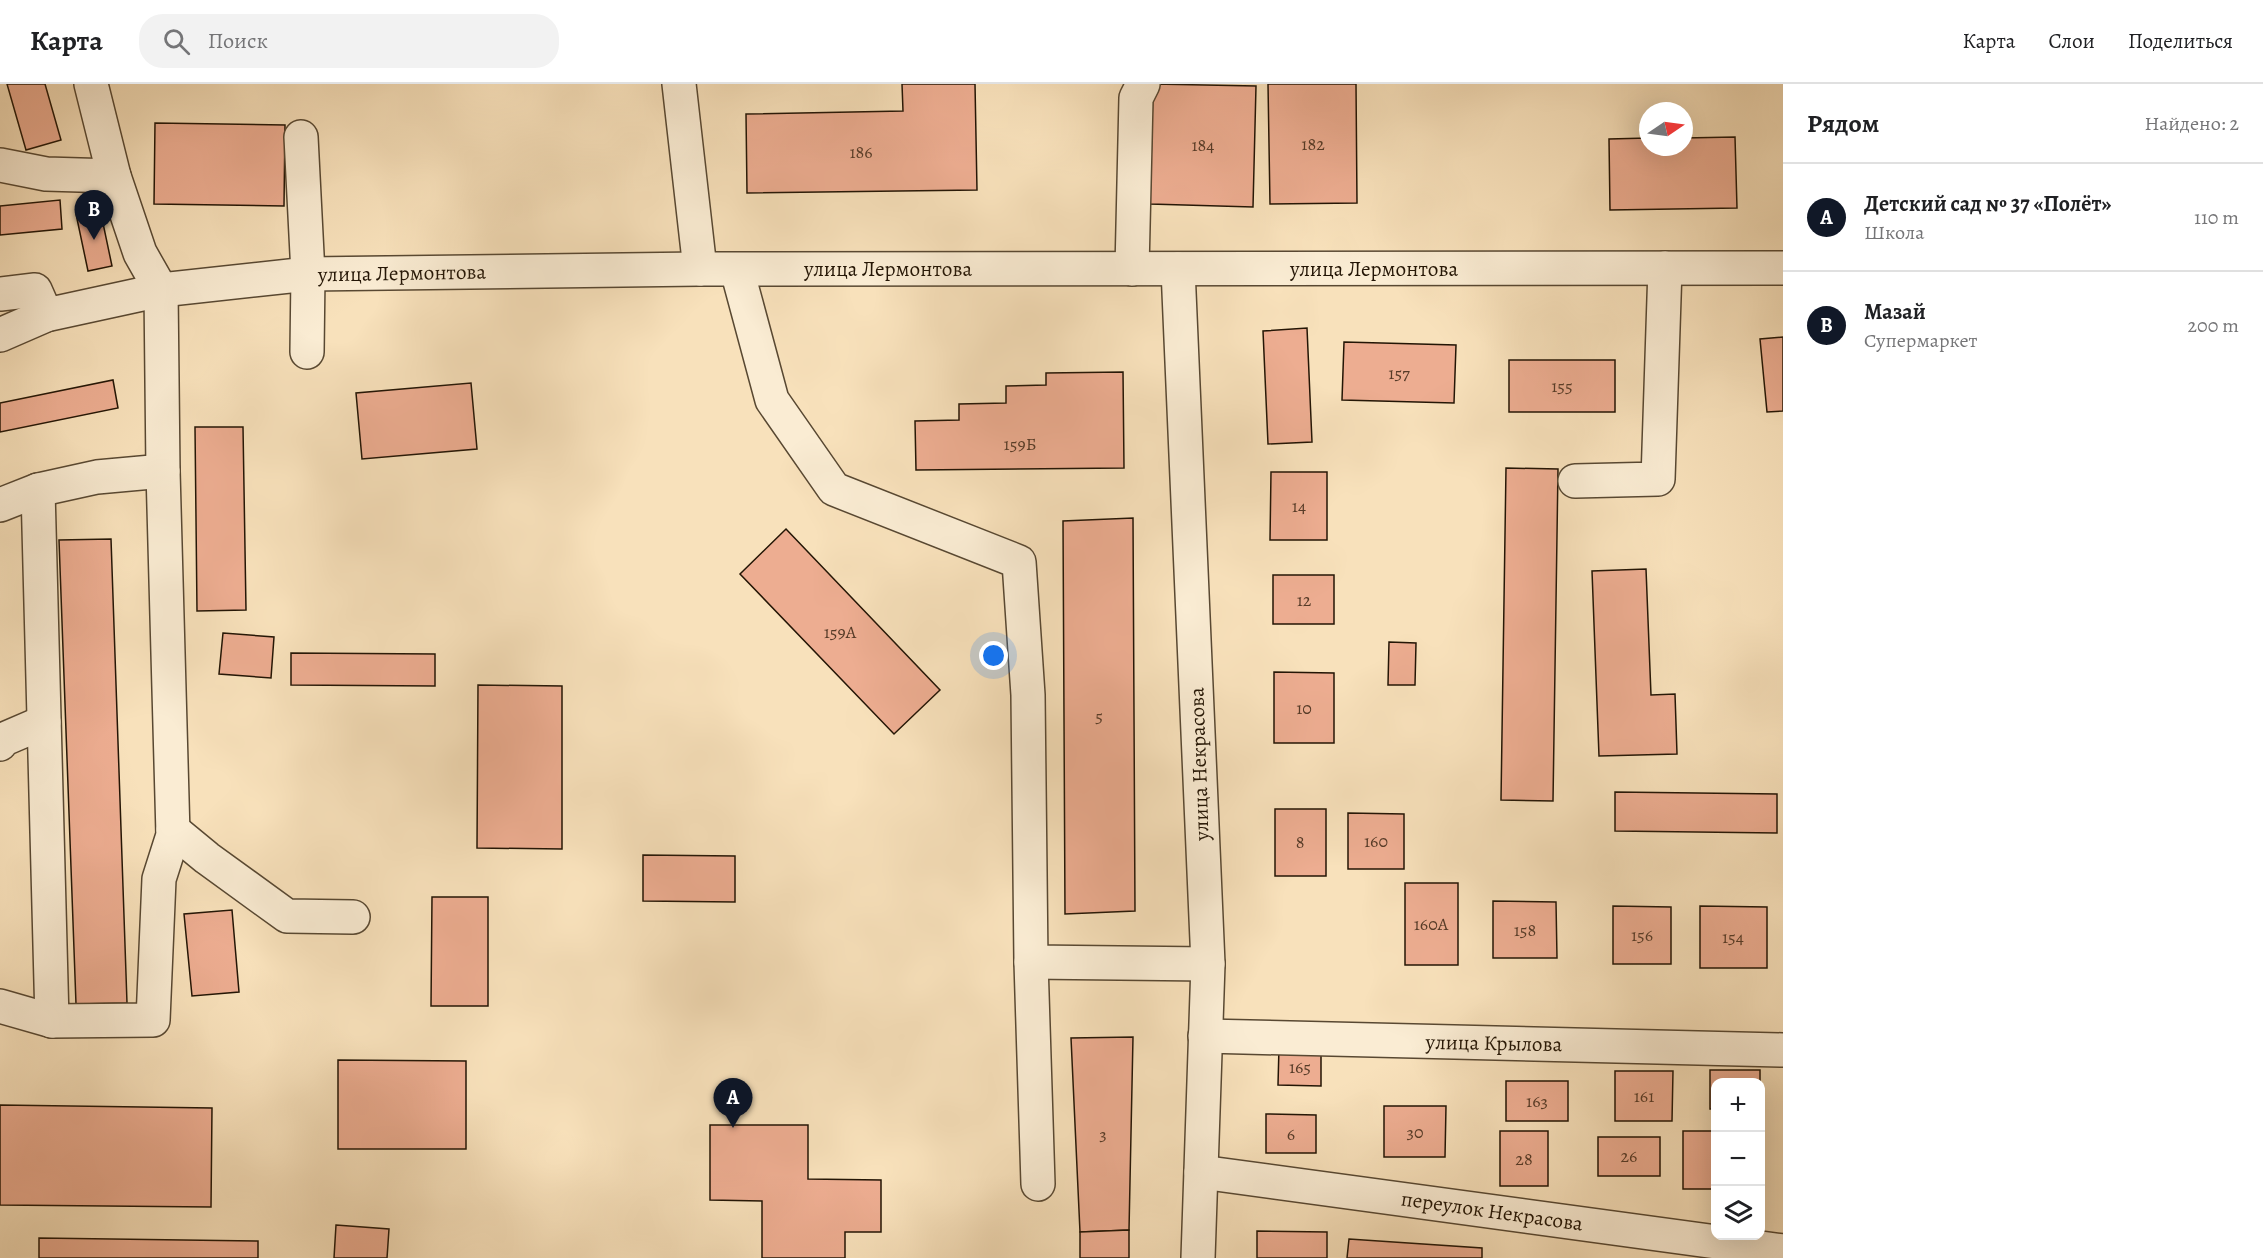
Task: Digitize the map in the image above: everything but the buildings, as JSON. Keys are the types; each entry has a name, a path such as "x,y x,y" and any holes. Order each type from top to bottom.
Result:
{"street":[{"path":"0,1006 52,1020 153,1020 159,879 173,830 163,471 161,290 140,254 114,176 91,84"},
{"path":"679,84 700,269"},
{"path":"1132,269 1136,98 1143,84"},
{"path":"301,137 308,274 307,352"},
{"path":"0,165 45,174 114,176"},
{"path":"1575,481 1658,479 1665,268"},
{"name":"улица Лермонтова","path":"0,335 46,315 161,290 308,274 700,269 1783,268"},
{"name":"улица Некрасова","path":"1178,269 1208,964 1198,1258"},
{"path":"737,270 772,400 834,489 1019,562 1028,695 1031,962 1038,1184"},
{"path":"0,294 35,290 46,315"},
{"path":"0,506 38,490 97,477 163,471"},
{"path":"38,490 52,1020"},
{"path":"0,744 3,740 44,722"},
{"path":"173,830 207,858 287,916 353,917"},
{"path":"1031,962 1208,964"},
{"name":"улица Крылова","path":"1205,1036 1783,1050"},
{"name":"переулок Некрасова","path":"1201,1172 1783,1251"}],"place":[{"name":"Мазай","path":"94,240"},
{"name":"Детский сад № 37 «Полёт»","path":"733,1128"}]}
